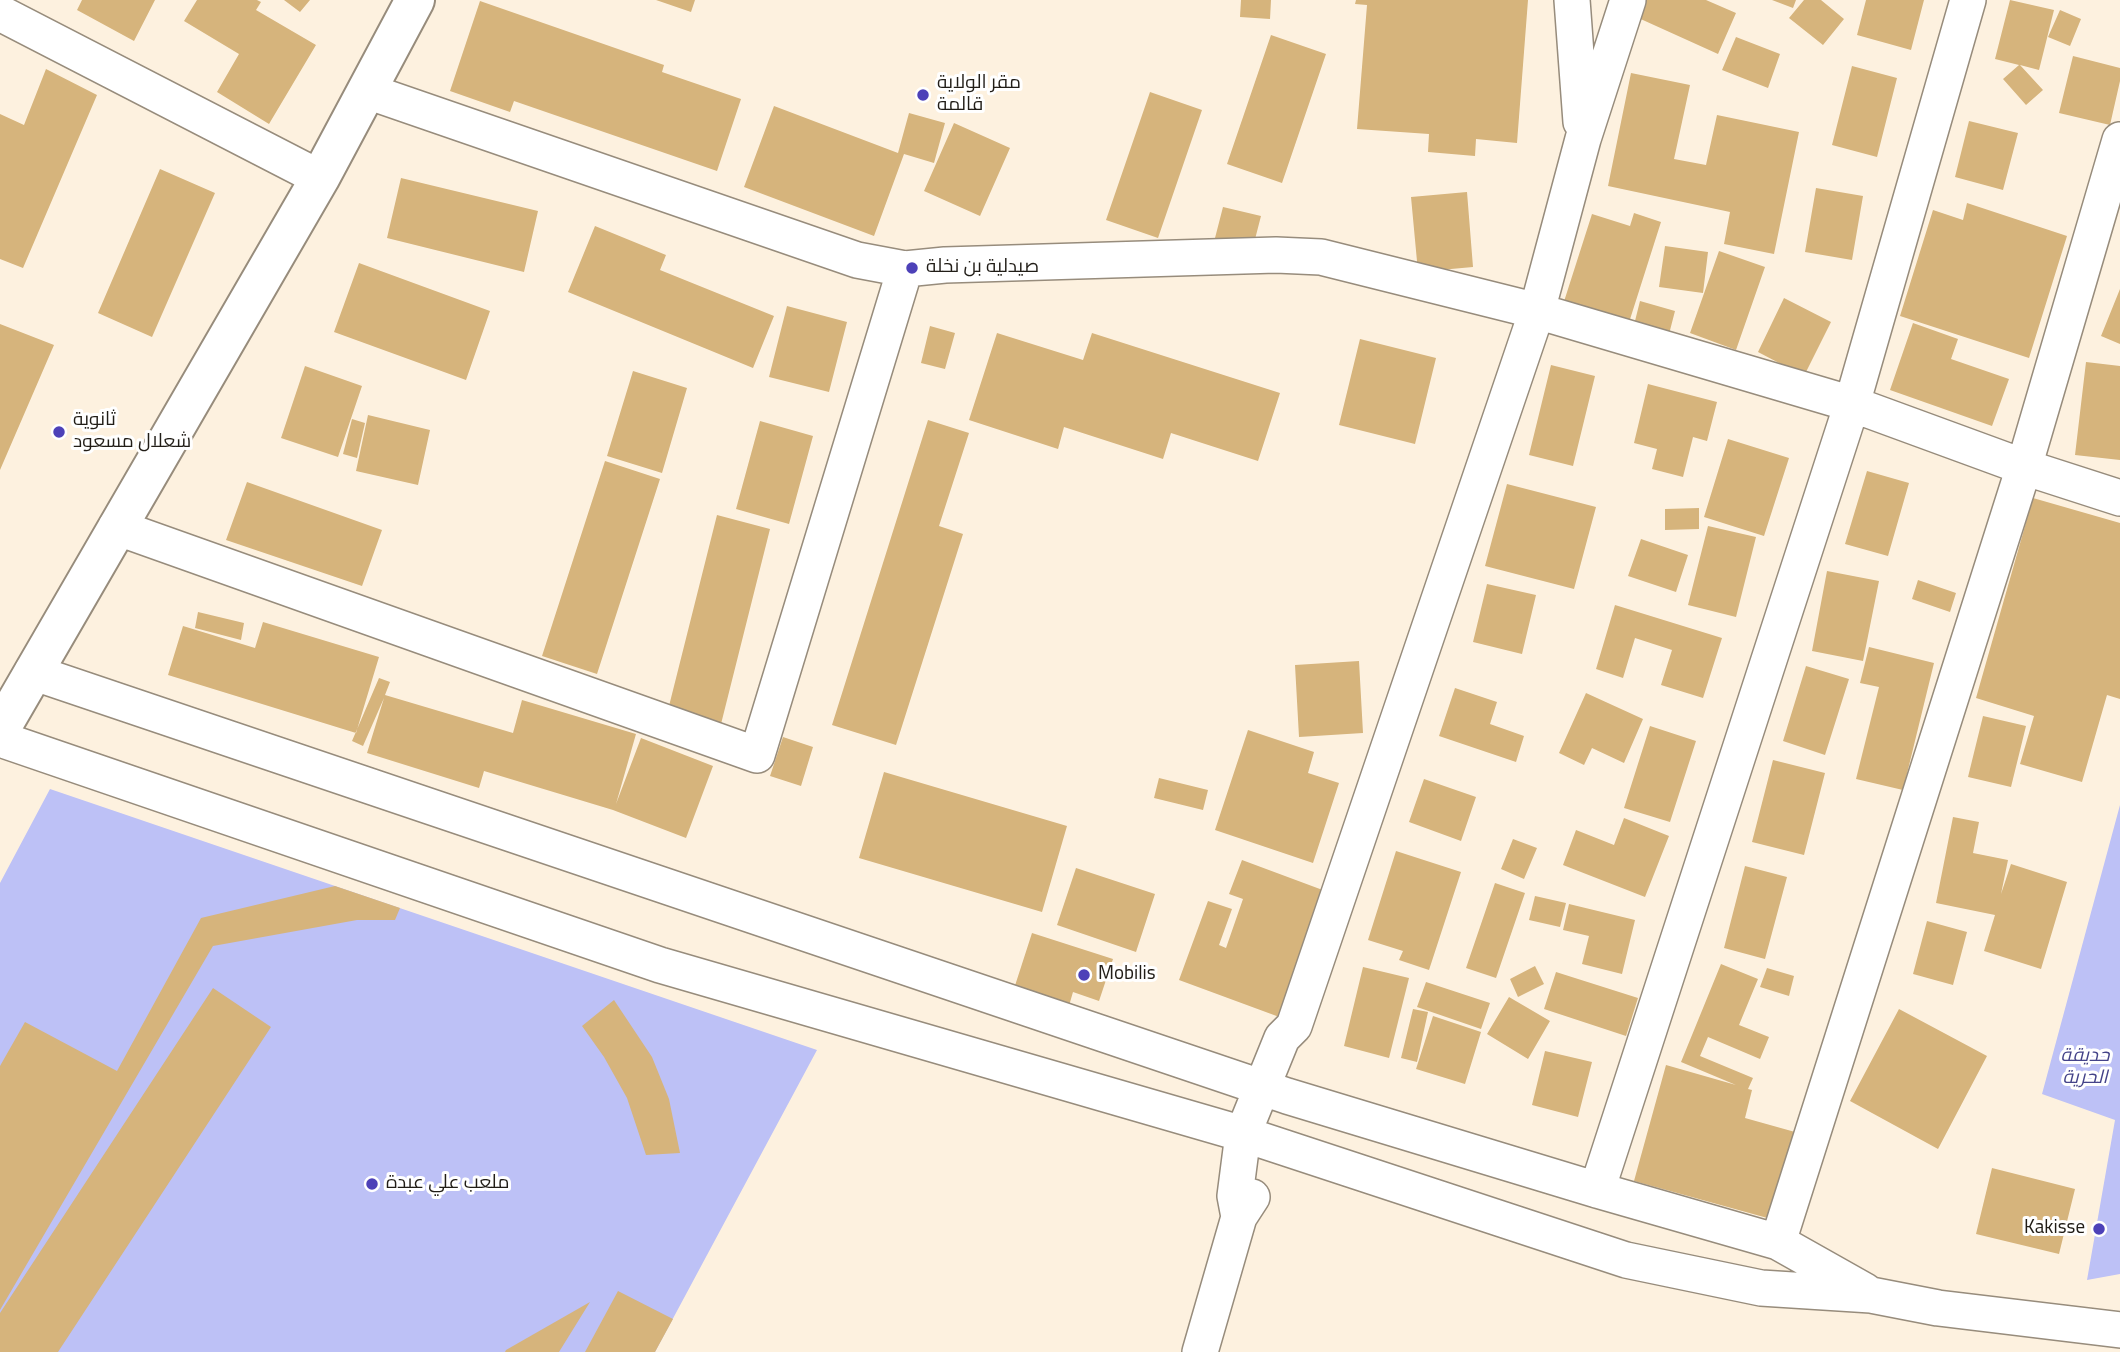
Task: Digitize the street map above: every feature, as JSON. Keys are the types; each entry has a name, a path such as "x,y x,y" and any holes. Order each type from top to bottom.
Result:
{"main road":[{"path":"0,730 320,177 415,0"}],"street":[{"path":"1572,0 1583,139"},
{"path":"1200,1352 1239,1217 1235,1196 1274,1091 1297,1044 1294,1026 1536,311 1583,139 1628,0"},
{"path":"1597,1190 1852,404 1968,0"},
{"path":"0,13 320,177"},
{"path":"367,91 857,260 905,268 1276,255 1321,257 1536,311 1852,404 2024,467 2120,498"},
{"path":"1778,1242 2024,467 2120,140"},
{"path":"116,527 757,755 905,268"},
{"path":"32,672 1274,1091 1597,1190 1778,1242 1871,1295"},
{"path":"0,739 660,965 1257,1139 1626,1260 1761,1288 1871,1295 1938,1308 2120,1330"}],"green space":[{"name":"ملعب علي عبدة","path":"50,789 817,1050 655,1352 0,1352 0,883"},
{"name":"حديقة الحرية","path":"2120,805 2120,1274 2087,1280 2115,1120 2042,1094"}],"building":[{"path":"82,0 155,0 134,41 77,10"},
{"path":"197,0 257,0 261,2 256,10 316,45 269,124 217,92 239,54 184,21"},
{"path":"284,0 310,0 300,12"},
{"path":"656,0 695,0 691,12"},
{"path":"1241,0 1271,0 1270,19 1240,17"},
{"path":"1356,0 1528,0 1517,143 1476,139 1475,156 1428,152 1429,134 1357,129 1367,5 1355,4"},
{"path":"1641,0 1706,0 1736,13 1718,54 1634,16"},
{"path":"1772,0 1796,0 1793,8"},
{"path":"1804,0 1821,0 1844,19 1823,45 1789,18"},
{"path":"1866,0 1924,0 1911,50 1857,35"},
{"path":"2010,0 2054,10 2039,70 2020,65 2043,90 2026,105 2003,79 2019,65 1995,59"},
{"path":"480,1 664,65 662,72 741,99 717,171 514,101 510,112 450,91"},
{"path":"2060,10 2081,19 2070,46 2048,37"},
{"path":"1271,35 1326,54 1282,183 1227,164"},
{"path":"1736,37 1780,54 1768,88 1722,70"},
{"path":"2073,56 2120,68 2120,81 2110,125 2059,113"},
{"path":"1852,66 1897,78 1877,157 1832,145"},
{"path":"46,69 97,95 23,268 0,259 0,114 24,125"},
{"path":"1631,73 1690,85 1674,159 1706,165 1717,115 1799,132 1774,254 1724,244 1730,212 1608,186"},
{"path":"1150,92 1202,110 1158,238 1106,220"},
{"path":"774,106 898,153 909,113 945,123 934,163 904,154 874,236 744,187"},
{"path":"1969,121 2018,133 2003,190 1955,177"},
{"path":"954,123 1010,148 980,216 924,191"},
{"path":"160,169 215,193 152,337 98,313"},
{"path":"401,178 538,211 524,272 387,238"},
{"path":"1816,188 1863,196 1852,260 1805,252"},
{"path":"1467,192 1473,267 1418,272 1411,197"},
{"path":"1967,203 2067,236 2029,358 1900,316 1933,210 1963,220"},
{"path":"1223,207 1261,216 1253,247 1215,238"},
{"path":"1634,213 1661,222 1625,335 1560,314 1592,214 1630,226"},
{"path":"595,226 666,255 660,270 774,316 753,368 568,292"},
{"path":"1665,246 1708,252 1703,293 1659,287"},
{"path":"1719,251 1765,267 1736,350 1690,333"},
{"path":"359,263 490,311 466,380 334,332"},
{"path":"2120,289 2120,344 2101,336"},
{"path":"1784,298 1831,322 1804,376 1758,352"},
{"path":"1640,301 1675,311 1668,338 1633,329"},
{"path":"787,306 847,322 829,392 769,377"},
{"path":"1913,323 1958,339 1951,359 2009,379 1992,426 1890,390"},
{"path":"0,324 54,345 0,470"},
{"path":"930,326 955,333 945,369 921,363"},
{"path":"997,333 1083,360 1092,333 1280,393 1258,461 1171,433 1163,459 1064,427 1058,449 969,420"},
{"path":"1360,339 1436,358 1415,444 1339,425"},
{"path":"2086,362 2120,366 2120,460 2075,455"},
{"path":"1551,365 1595,376 1573,466 1529,455"},
{"path":"305,366 362,386 338,457 281,438"},
{"path":"633,371 687,388 662,473 607,456"},
{"path":"1648,384 1717,402 1707,441 1693,437 1683,477 1652,469 1657,449 1634,443"},
{"path":"368,415 430,430 418,485 356,471"},
{"path":"352,419 365,423 357,458 343,454"},
{"path":"928,420 969,433 939,526 963,534 896,745 832,725"},
{"path":"760,421 813,436 789,524 736,509"},
{"path":"1728,439 1789,458 1764,536 1704,517"},
{"path":"605,461 660,479 597,674 542,656"},
{"path":"1867,471 1909,483 1888,556 1845,544"},
{"path":"247,482 382,530 362,586 226,540"},
{"path":"1507,484 1596,507 1574,589 1485,566"},
{"path":"2033,498 2120,523 2120,699 2107,695 2082,782 2020,764 2034,716 1976,698"},
{"path":"1699,508 1699,529 1665,530 1665,509"},
{"path":"717,515 770,529 721,724 668,710"},
{"path":"1708,526 1756,537 1736,617 1688,605"},
{"path":"1641,539 1688,555 1676,592 1628,576"},
{"path":"1827,571 1879,581 1863,661 1812,651"},
{"path":"1918,580 1956,593 1950,612 1912,599"},
{"path":"1487,584 1536,595 1522,654 1473,642"},
{"path":"1615,605 1722,638 1703,698 1661,685 1672,650 1635,638 1623,678 1596,669"},
{"path":"198,612 244,623 241,640 195,628"},
{"path":"263,622 379,657 356,733 168,675 183,626 255,648"},
{"path":"1869,647 1934,663 1903,790 1856,779 1879,687 1860,683"},
{"path":"1359,661 1363,733 1299,737 1295,665"},
{"path":"1806,666 1849,679 1825,755 1783,741"},
{"path":"379,678 390,682 385,695 513,733 522,700 636,734 616,804 641,738 713,766 686,838 613,810 484,771 479,788 367,753 384,698 363,746 352,741"},
{"path":"1455,688 1497,702 1490,724 1524,736 1516,762 1439,736"},
{"path":"1586,693 1643,719 1624,763 1592,748 1584,765 1559,753"},
{"path":"1983,716 2026,726 2011,787 1968,777"},
{"path":"1650,726 1696,741 1670,822 1624,808"},
{"path":"1248,730 1314,752 1308,773 1339,783 1313,863 1215,830"},
{"path":"783,737 813,747 801,786 770,776"},
{"path":"1773,760 1825,773 1804,855 1752,842"},
{"path":"884,772 1067,826 1042,912 859,858"},
{"path":"1159,778 1208,790 1203,810 1154,798"},
{"path":"1424,779 1476,797 1461,841 1409,822"},
{"path":"1953,817 1979,822 1973,853 2008,860 2001,894 2011,864 2067,882 2041,969 1984,951 1995,915 1936,903"},
{"path":"1624,818 1669,836 1645,897 1563,865 1576,830 1614,845"},
{"path":"1513,839 1537,848 1524,879 1501,869"},
{"path":"1396,851 1461,872 1429,970 1399,960 1403,951 1368,940"},
{"path":"1242,860 1328,892 1282,1018 1179,980 1208,901 1232,909 1219,945 1226,948 1243,899 1229,894"},
{"path":"1745,866 1787,877 1765,959 1724,948"},
{"path":"1076,868 1155,894 1136,952 1057,925"},
{"path":"1495,883 1525,893 1496,978 1466,968"},
{"path":"335,886 400,908 395,920 357,920 213,946 0,1310 0,1066 25,1022 117,1071 201,918"},
{"path":"1535,896 1566,903 1560,927 1529,920"},
{"path":"1569,904 1635,920 1622,974 1582,964 1589,936 1563,930"},
{"path":"1927,921 1967,932 1953,985 1913,974"},
{"path":"1032,933 1113,959 1099,1001 1073,992 1066,1016 1011,998"},
{"path":"1721,964 1758,979 1739,1025 1769,1037 1760,1059 1708,1037 1700,1056 1753,1078 1748,1089 1752,1090 1745,1118 1795,1132 1771,1219 1634,1181 1666,1065 1736,1085 1681,1062"},
{"path":"1535,966 1544,984 1518,997 1510,979"},
{"path":"1363,967 1409,978 1389,1058 1344,1046"},
{"path":"1767,968 1794,976 1789,996 1760,987"},
{"path":"1556,972 1638,998 1626,1036 1544,1009"},
{"path":"1426,982 1490,1003 1481,1029 1417,1007"},
{"path":"213,988 271,1027 58,1352 0,1352 0,1313"},
{"path":"1509,997 1550,1021 1528,1059 1487,1034"},
{"path":"614,1000 652,1057 669,1099 680,1153 646,1155 627,1098 604,1057 582,1026"},
{"path":"1413,1009 1428,1012 1417,1062 1401,1058"},
{"path":"1899,1009 1987,1056 1938,1149 1850,1101"},
{"path":"1433,1016 1481,1032 1465,1084 1416,1069"},
{"path":"1545,1051 1592,1062 1578,1117 1532,1105"},
{"path":"1992,1168 2075,1189 2059,1254 1976,1234"},
{"path":"618,1291 673,1319 655,1352 585,1352"},
{"path":"590,1302 559,1352 505,1352 506,1350"}],"place":[{"name":"مقر الولاية قالمة","path":"923,95"},
{"name":"صيدلية بن نخلة","path":"912,268"},
{"name":"ثانوية شعلال مسعود","path":"59,432"},
{"name":"Mobilis","path":"1084,975"},
{"name":"ملعب علي عبدة","path":"372,1184"},
{"name":"Kakisse","path":"2099,1229"}]}
